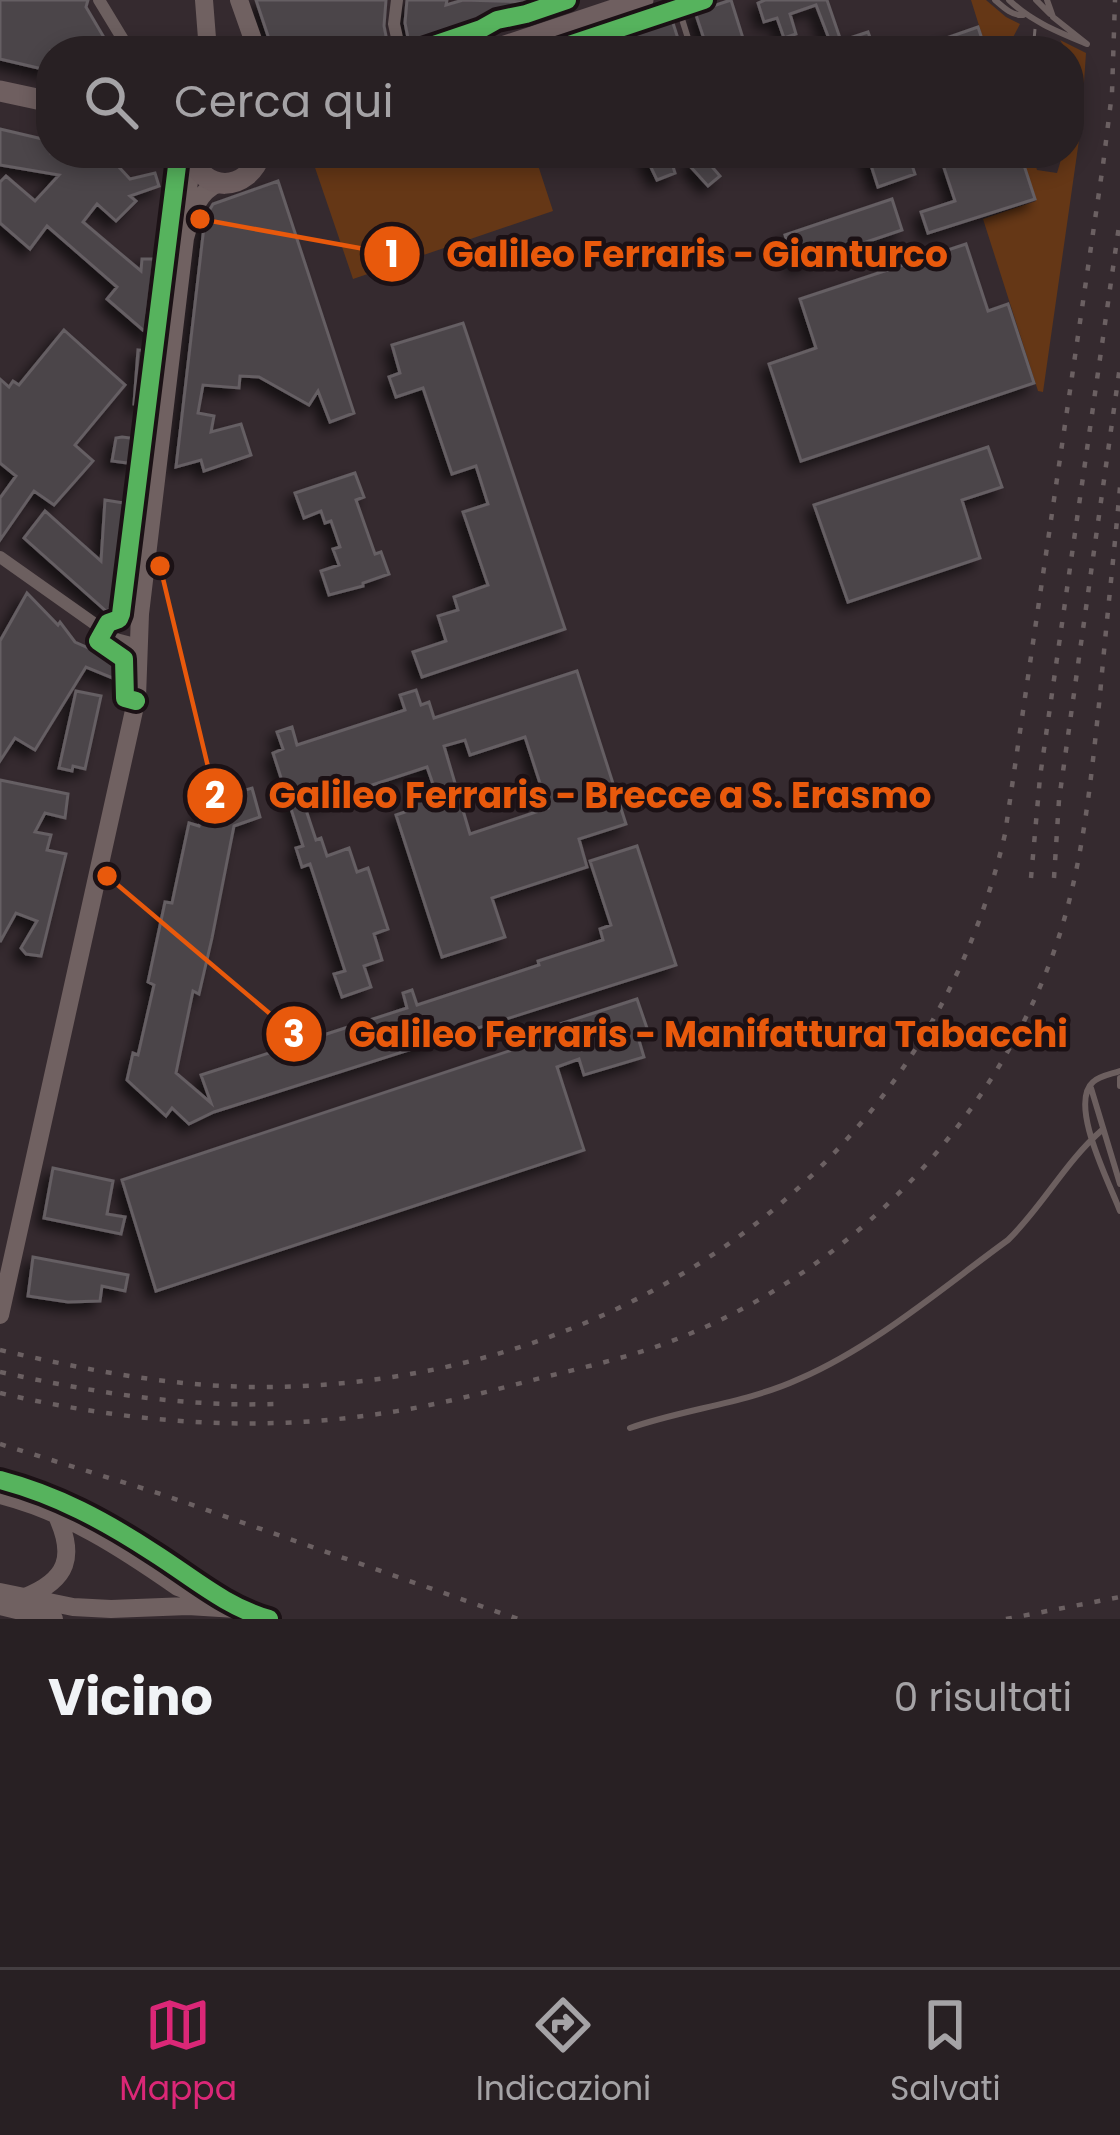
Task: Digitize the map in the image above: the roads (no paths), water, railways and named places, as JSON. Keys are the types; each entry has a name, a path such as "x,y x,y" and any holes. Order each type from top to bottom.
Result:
{"main road":[{"path":"204,0 207,36"},
{"path":"208,36 210,9 225,0 242,9"},
{"path":"534,36 598,7 643,0"},
{"path":"0,91 36,99"},
{"path":"0,1286 11,1259 136,701 140,614 189,168"},
{"path":"198,168 219,183"},
{"path":"184,238 201,196 211,186 236,182 253,168"},
{"path":"0,1315 11,1259"},
{"path":"0,1480 91,1514 188,1575 239,1614"},
{"path":"0,1495 93,1530 178,1586 217,1596"},
{"path":"25,1598 61,1575 66,1539 56,1514"},
{"path":"0,1592 73,1607 188,1606 265,1618"},
{"path":"0,1606 54,1619"},
{"path":"188,1619 199,1619"}],"street":[{"path":"99,0 121,36"},
{"path":"397,0 397,36"},
{"path":"0,557 116,638 139,645"}],"lane":[{"path":"676,0 687,36"},
{"path":"995,0 1018,15 1035,10 1040,1 1077,36"},
{"path":"1009,0 1024,14 1070,36"},
{"path":"1024,14 1025,0"},
{"path":"598,7 608,36"},
{"path":"1090,1084 1120,1078"},
{"path":"1090,1084 1120,1184"},
{"path":"1090,1084 1084,1107 1120,1211"},
{"path":"630,1428 783,1386 862,1343 1007,1240 1102,1130"}],"railway":[{"path":"0,1350 130,1376 261,1387 389,1377 512,1349 628,1304 733,1241 826,1161 904,1067 964,957 1005,834 1103,165 1112,93 1115,0"},
{"path":"1031,878 1040,777 1120,219"},
{"path":"1054,878 1059,800 1120,366"},
{"path":"0,1393 188,1422 283,1423 416,1408 669,1342 731,1315 846,1241 943,1145 984,1090 1018,1032 1059,937 1083,834 1120,487"},
{"path":"0,1372 137,1397 275,1404"},
{"path":"0,1444 161,1494 518,1619"},
{"path":"1006,1619 1120,1597"}],"place":[{"name":"Galileo Ferraris - Gianturco","path":"200,219"},
{"name":"Galileo Ferraris - Brecce a S. Erasmo","path":"160,566"},
{"name":"Galileo Ferraris - Manifattura Tabacchi","path":"107,876"}]}
